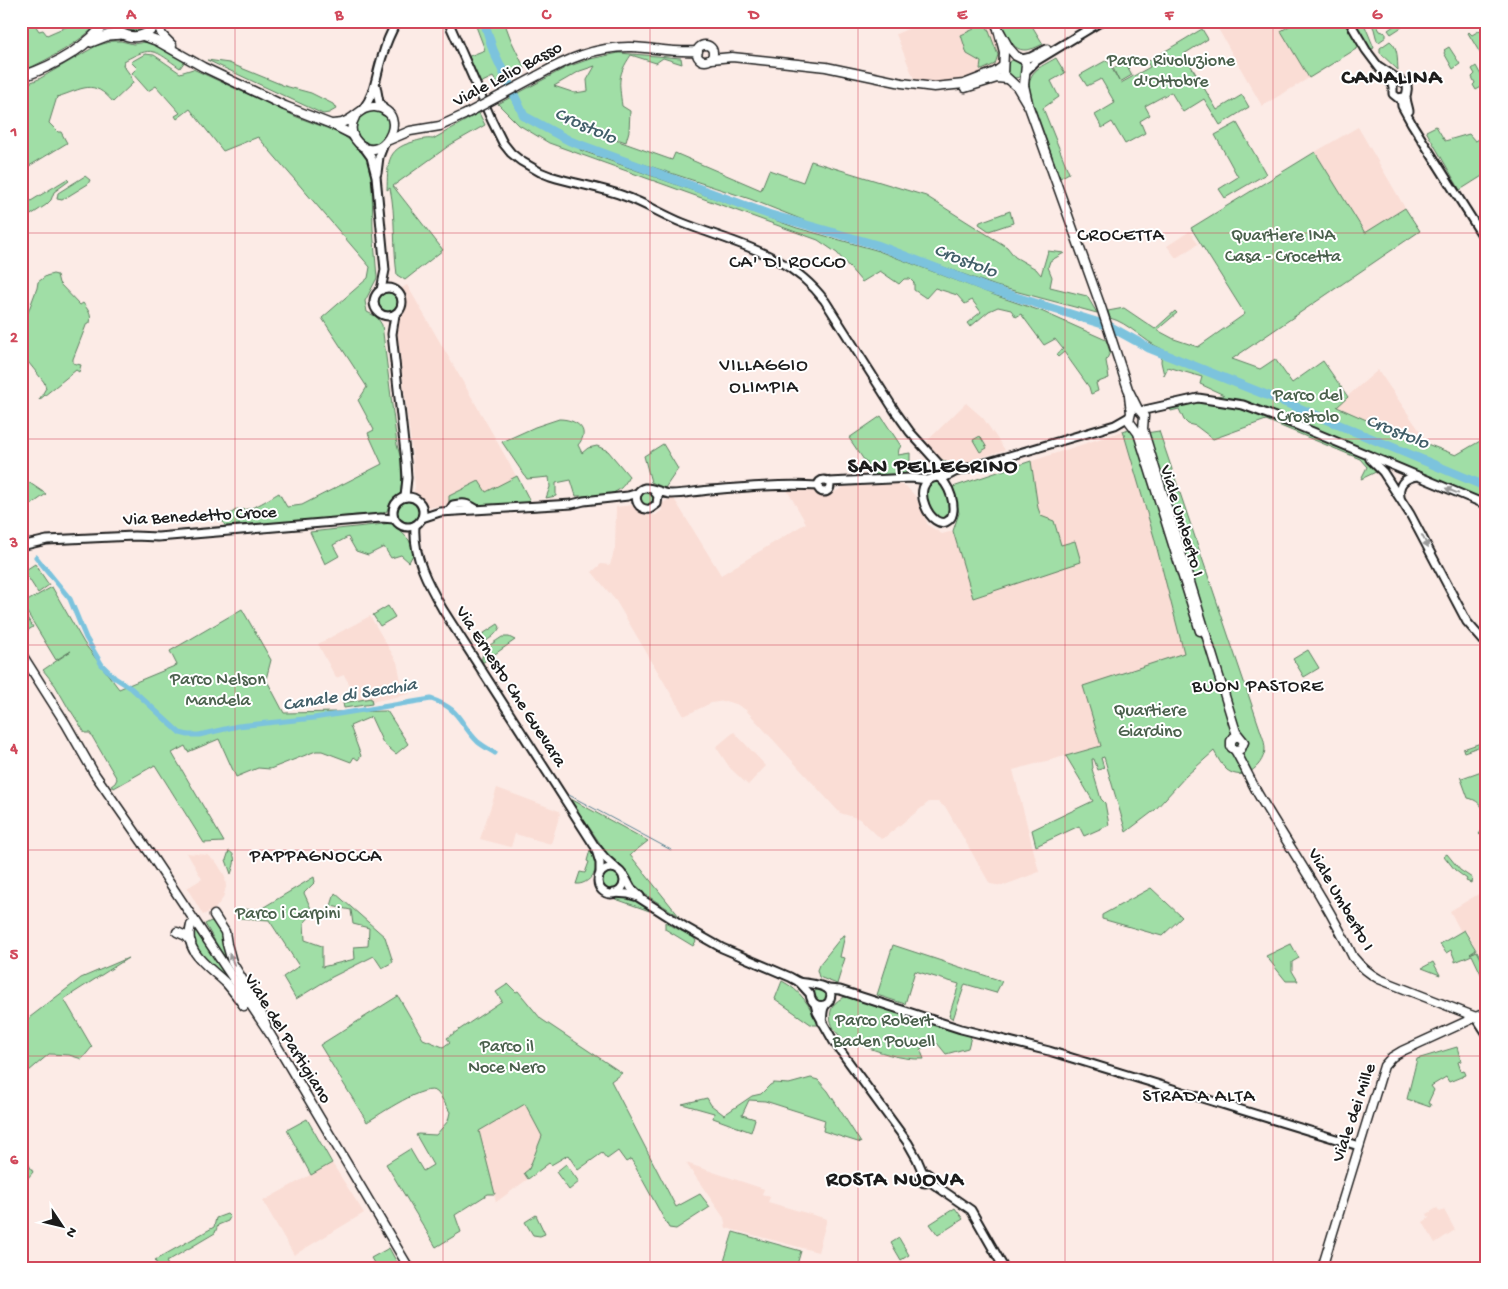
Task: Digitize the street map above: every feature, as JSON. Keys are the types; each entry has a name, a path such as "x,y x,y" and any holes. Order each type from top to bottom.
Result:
{"main road":[{"path":"79,48 107,21"},
{"path":"111,21 122,34 130,37 143,36 157,41 202,67 298,112 331,124 353,135"},
{"path":"143,36 157,22 166,40 183,55"},
{"path":"996,25 1026,65 1024,85 1029,107"},
{"path":"996,25 1004,52 1003,74 1029,107"},
{"path":"21,77 54,63 100,38 122,34"},
{"path":"732,58 713,50 709,46 705,46 698,54 705,61 732,58 826,67 915,87 946,91 968,88 997,78 1018,81 1026,73"},
{"name":"Viale Lelio Basso","path":"386,142 410,131 435,128 464,115 568,59 606,49 632,47 698,54"},
{"path":"711,59 713,50"},
{"path":"902,83 934,86 964,84 995,72 1010,57 1019,58"},
{"path":"331,124 344,122 355,117 363,109 372,107 385,111 391,120 393,128 386,142 374,148 358,143 353,135 352,128 355,117"},
{"name":"Viale Umberto I","path":"1029,107 1100,303 1142,429 1235,738"},
{"path":"391,120 410,131"},
{"name":"Viale del Partigiano","path":"21,653 66,724 94,773 134,829 272,1037 409,1268"},
{"path":"1235,738 1244,742 1239,748 1230,745 1235,738"},
{"name":"Viale Umberto I","path":"1239,748 1244,765 1259,794 1310,876 1360,966 1379,979 1476,1017"},
{"path":"214,915 224,930 230,957 263,1014 272,1037"},
{"path":"191,925 189,932 196,956 228,985 249,1014 272,1037"},
{"path":"177,932 186,936 191,942"},
{"name":"Viale dei Mille","path":"1322,1268 1381,1073 1388,1062 1402,1051 1487,1012"}],"street":[{"path":"363,109 369,102 376,86 383,54 397,21"},
{"path":"448,21 503,143 521,161 540,172 623,195 683,223 765,253 789,268 821,296 895,411 910,432 935,459 939,467 939,480 953,508 951,518 945,523 937,523 931,517 922,491 904,478"},
{"path":"1026,73 1036,61 1102,21"},
{"path":"1349,21 1366,50 1393,86 1393,94 1396,97 1404,96"},
{"path":"1019,58 1031,57 1064,43"},
{"path":"1380,67 1408,86 1404,96 1428,151 1487,243"},
{"path":"1393,86 1401,81"},
{"path":"376,86 380,102 385,111"},
{"path":"376,176 379,157 386,142"},
{"path":"363,146 371,157 376,176 384,270 381,290 374,297 374,304 378,313 384,316 395,315"},
{"path":"384,270 393,289 398,293 402,301 400,309 395,315 392,334 407,478 413,498"},
{"path":"381,290 393,289"},
{"path":"384,316 392,334"},
{"path":"922,491 923,486 961,472 1137,418 1159,408 1198,398 1243,405 1487,505"},
{"path":"1365,454 1383,472 1419,530 1467,622 1487,645"},
{"path":"1400,499 1399,492 1402,483 1407,478 1417,476"},
{"path":"405,497 407,478"},
{"path":"422,518 423,509 420,502 413,498 405,497 397,502 393,515 402,526 412,527 422,518 440,512 572,504 638,493 645,488 671,494 776,486 818,486 820,491 826,492 830,488 829,482 904,478 939,480"},
{"path":"653,490 658,496 658,502"},
{"path":"638,493 637,501 639,506 647,510 671,494"},
{"path":"615,498 637,501"},
{"path":"423,509 440,512"},
{"name":"Via Benedetto Croce","path":"21,546 47,540 134,536 158,537 381,518 393,515"},
{"name":"Via Ernesto Che Guevara","path":"412,527 419,562 428,584 443,610 594,845 604,858 616,868"},
{"name":"Via Ernesto Che Guevara","path":"594,845 599,858 600,873"},
{"path":"646,901 628,894 606,893 600,888 598,881 600,873 608,868 616,868 622,871 632,888 646,901 684,927 722,948 777,970 798,982 810,994 822,1022 846,1059 908,1143 923,1173 921,1180 925,1183 929,1181 971,1210 1004,1268"},
{"path":"614,893 624,886 625,877"},
{"path":"798,982 822,986 961,1029 1049,1051 1359,1146"},
{"path":"810,994 816,986"},
{"path":"822,1022 831,996 828,989"},
{"path":"815,1004 828,1003 840,994 847,993"},
{"path":"1476,1017 1487,1034"}],"shaded area":[{"path":"926,21 994,21 998,29 1002,67 964,84 916,84 896,34"},
{"path":"1226,21 1298,21 1282,31 1309,78 1262,106 1217,27"},
{"path":"1358,127 1405,208 1365,234 1315,152"},
{"path":"1190,231 1198,244 1176,258 1167,246"},
{"path":"407,285 531,503 478,506 469,501 429,507 416,495 396,323 407,299 402,288"},
{"path":"1378,370 1428,443 1380,426 1336,406"},
{"path":"966,403 983,418 1005,450 960,464 950,465 924,444"},
{"path":"1123,431 1185,653 1102,746 1013,770 1039,872 1002,886 990,884 946,808 938,802 929,802 881,839 860,819 840,813 746,710 736,704 725,701 711,703 684,716 616,601 592,572 601,564 610,565 615,548 616,507 632,505 645,515 656,515 662,510 661,504 673,497 721,575 806,523 787,490 811,489 817,494 826,496 844,487 897,484 906,486 916,497 928,525 942,534 953,531 958,517 959,509 953,487"},
{"path":"370,616 397,662 402,685 410,694 361,704 344,675 336,678 318,644"},
{"path":"734,732 766,766 748,785 730,768 716,747"},
{"path":"497,788 559,811 560,814 551,844 515,834 511,847 480,839"},
{"path":"187,853 207,855 217,863 225,876 226,887 223,898 215,909 203,915 187,888 202,879"},
{"path":"1487,889 1487,970 1466,930 1461,932 1450,911"},
{"path":"531,1100 560,1156 496,1202 479,1131"},
{"path":"332,1163 364,1213 294,1255 263,1201"},
{"path":"686,1163 764,1189 762,1194 770,1197 768,1202 827,1219 818,1252 726,1228 724,1218"},
{"path":"1437,1208 1440,1212 1444,1210 1455,1230 1435,1243 1423,1222 1429,1218 1427,1214"}],"green space":[{"path":"34,21 39,31 43,30 47,35 73,25 101,21 64,50 21,72 21,23"},
{"path":"116,21 153,21 143,30 134,33 125,30"},
{"path":"474,21 504,21 525,69 498,85 493,77 478,84 467,57 485,50"},
{"path":"978,21 985,21 998,55 995,64 982,70 980,69 981,62 967,54 961,35 974,29"},
{"path":"1000,21 1029,21 1043,44 1026,50 1016,47 1011,42"},
{"path":"1298,21 1346,21 1361,46 1309,78 1281,31"},
{"path":"1349,21 1363,21 1374,48 1370,50"},
{"path":"1370,21 1374,21 1380,31 1386,33 1386,37 1379,42 1377,41"},
{"path":"1401,21 1411,21 1391,34 1388,30"},
{"path":"1487,26 1487,67 1484,68 1483,65 1486,63 1468,33 1472,35"},
{"name":"Parco Rivoluzione d'Ottobre","path":"1202,29 1208,39 1184,54 1217,110 1242,95 1249,107 1220,125 1204,99 1183,112 1171,92 1145,106 1150,115 1140,121 1145,133 1125,144 1112,122 1102,128 1095,115 1115,103 1101,79 1087,86 1080,75 1107,60 1119,81 1113,68 1125,62 1132,75 1121,83 1150,67 1147,62"},
{"path":"113,41 133,44 146,42 157,45 185,61 180,68 159,54 148,51 124,61 123,65 131,76 133,83 113,102 99,90 93,88 81,89 57,97 49,123 58,132 61,132 67,143 21,171 21,86 39,79 96,46"},
{"path":"1390,41 1395,47 1398,70 1380,53 1380,48"},
{"path":"1449,47 1460,64 1453,69 1444,53 1444,50"},
{"path":"619,53 681,58 682,64 663,58 656,63 631,55 623,68 620,79 622,106 630,111 629,131 626,142 579,127 672,160 675,153 761,190 769,170 803,182 811,161 926,196 1007,247 1015,257 1036,269 1041,275 1048,251 1064,253 1050,261 1048,267 1052,277 1050,287 1087,296 1097,313 996,286 913,256 808,222 750,199 582,144 580,150 797,228 876,250 1041,311 1106,340 1110,352 1106,361 1109,378 1096,383 1098,391 1091,394 1089,387 1064,352 1058,357 1056,355 1063,349 1055,339 1044,345 1021,314 1016,317 1011,310 998,307 989,311 970,327 967,323 981,312 972,300 965,304 957,295 935,288 926,298 914,290 914,283 910,279 904,279 899,284 880,271 862,282 837,253 818,240 549,143 519,125 498,104 567,67 590,59","holes":["595,66 587,80 588,91 575,93 554,86 580,71"]},
{"path":"145,54 154,55 180,73 193,69 297,117 340,133 367,158 372,182 377,278 365,301 367,312 377,317 382,325 397,445 401,459 402,492 392,500 387,511 380,515 357,515 227,529 222,520 237,509 248,509 279,493 287,507 302,505 382,464 368,433 374,430 358,400 367,387 322,318 368,278 370,267 258,137 223,151 190,109 177,119 175,116 180,113 156,86 148,91 132,73 137,68 131,62"},
{"path":"1056,58 1065,73 1051,81 1059,97 1043,108 1069,173 1060,178 1030,94 1029,86 1035,71"},
{"path":"207,60 229,63 285,86 311,93 333,104 336,109 323,114"},
{"path":"1015,60 1021,63 1024,69 1021,75 1015,78 1009,75 1006,69 1009,63"},
{"path":"1476,66 1482,77 1483,86 1476,90 1472,77 1475,74 1472,69"},
{"path":"373,110 385,115 390,127 385,139 373,144 361,139 356,127 361,115"},
{"path":"479,113 485,125 450,145 393,186 443,250 405,280 397,275 392,199 390,188 387,190 390,160 397,149 404,145 423,139 433,139"},
{"path":"1237,123 1266,174 1225,198 1219,189 1238,177 1215,135"},
{"path":"1436,126 1445,141 1469,134 1475,141 1487,136 1487,173 1460,190 1426,131"},
{"path":"1315,152 1365,233 1405,208 1420,231 1232,359 1260,369 1275,359 1292,383 1323,361 1348,397 1337,407 1380,426 1386,424 1427,444 1456,455 1487,437 1487,504 1364,456 1380,470 1361,479 1367,467 1360,459 1266,420 1213,439 1196,426 1188,424 1179,409 1171,411 1169,405 1198,398 1224,395 1200,384 1202,377 1168,367 1164,375 1161,362 1162,349 1117,320 1110,318 1108,311 1124,308 1155,329 1175,311 1177,313 1157,330 1174,339 1198,347 1245,314 1191,228"},
{"path":"85,176 90,180 88,184 62,200 57,199 58,193"},
{"path":"67,179 69,181 54,192 51,200 46,205 23,220 21,207"},
{"path":"1010,211 1013,223 989,231 979,224 980,222"},
{"path":"57,275 59,283 80,305 83,303 89,312 90,323 87,323 73,359 73,363 81,365 79,372 76,370 39,400 46,388 44,382 21,353 21,331 38,282 46,276"},
{"path":"388,293 394,296 397,302 394,308 388,311 382,308 379,302 382,296"},
{"path":"881,416 901,446 898,455 910,453 910,465 906,469 906,475 869,477 867,462 849,438"},
{"path":"559,419 571,421 580,426 583,434 578,445 582,453 588,448 597,446 608,451 629,476 620,489 607,495 576,496 571,480 556,483 556,496 546,498 550,487 549,477 527,479 502,442 535,427"},
{"name":"Quartiere Giardino","path":"1131,428 1146,433 1159,431 1263,737 1265,750 1263,757 1256,767 1245,774 1233,773 1227,770 1214,751 1186,776 1155,810 1126,832 1104,757 1101,758 1104,768 1098,770 1094,759 1092,759 1092,769 1101,799 1105,803 1109,825 1084,836 1079,826 1036,846 1032,830 1093,801 1066,756 1101,746 1083,686 1184,653 1154,537 1123,431"},
{"path":"980,436 987,448 980,452 973,440"},
{"path":"663,444 678,469 665,488 651,482 644,456"},
{"path":"939,458 960,468 943,474 943,465"},
{"path":"1031,461 1038,508 1041,516 1054,521 1061,545 1075,541 1081,562 973,598 953,531 959,513 953,487"},
{"path":"517,476 531,503 478,506 469,501 449,503 449,496 479,481 486,492"},
{"path":"21,477 46,494 24,510 21,501"},
{"path":"936,481 946,490 950,505 948,516 944,521 933,515 926,495 927,487"},
{"path":"648,491 653,493 656,500 648,508 640,502 641,494"},
{"path":"408,499 417,503 421,512 417,521 408,525 399,521 395,512 399,503"},
{"path":"393,523 409,540 414,553 409,562 401,555 391,558 384,547 368,555 356,551 348,537 333,545 339,556 325,564 310,532"},
{"path":"35,564 49,585 38,593 24,571"},
{"name":"Parco Nelson Mandela","path":"52,587 84,643 119,689 177,665 170,651 242,609 271,660 266,679 284,713 387,711 408,744 396,754 383,743 371,717 350,726 361,756 358,760 354,757 351,762 322,751 316,751 270,769 258,768 236,777 219,739 188,752 185,746 172,753 224,842 204,843 155,765 114,788 111,786 117,779 90,733 85,733 55,685 43,670 71,651 56,660 22,604"},
{"path":"388,606 395,617 380,626 373,615"},
{"path":"21,608 33,627 22,634 21,632"},
{"path":"498,624 500,627 492,637 484,642 473,643 472,641"},
{"path":"502,637 509,637 515,640 482,663 485,650"},
{"path":"1308,650 1319,668 1304,677 1293,659"},
{"path":"371,698 372,704 344,708 343,703"},
{"path":"1487,741 1486,754 1481,746 1464,752 1463,749"},
{"path":"1487,769 1487,833 1480,835 1485,823 1484,812 1479,803 1468,798 1460,776 1462,778"},
{"path":"569,798 648,841 630,855 679,916 631,884 623,868 606,852"},
{"path":"590,850 596,860 595,870 584,883 576,884 580,872 585,873 589,862 587,861"},
{"path":"229,851 234,855 231,874 226,860"},
{"path":"1447,854 1460,870 1472,878 1471,883 1466,881 1467,879 1455,870 1444,856"},
{"path":"612,871 619,874 622,881 619,888 612,891 605,888 602,881 605,874"},
{"name":"Parco i Carpini","path":"314,877 315,882 304,893 313,913 304,923 305,940 322,946 322,967 355,959 354,947 368,946 369,928 353,924 351,910 331,906 335,893 385,937 393,962 382,968 374,956 332,977 296,999 283,977 299,966 269,920 239,918 240,909 259,910"},
{"path":"1151,888 1182,917 1162,936 1102,919 1102,915"},
{"path":"607,896 632,896 659,912 658,914"},
{"path":"211,921 222,929 232,970 205,924"},
{"path":"665,922 694,938 696,941 693,946 665,929"},
{"path":"195,930 253,1015 237,992 207,965 201,957 196,949 194,940"},
{"path":"1464,930 1476,950 1470,954 1477,951 1487,970 1487,977 1483,978 1472,955 1455,962 1451,950 1446,953 1440,944"},
{"path":"843,935 845,935 840,957 845,958 837,984 819,977 817,970"},
{"path":"1291,944 1299,958 1292,962 1292,971 1298,981 1286,981 1266,956"},
{"path":"893,945 1002,981 996,993 965,984 953,1019 949,1016 959,984 915,971 905,1004 877,995"},
{"path":"128,958 64,999 92,1047 82,1059 69,1055 49,1054 29,1071 21,1057 21,1024 81,978"},
{"path":"1433,962 1440,975 1422,968"},
{"path":"782,981 800,994 812,1011 818,1025 812,1025 775,999"},
{"name":"Parco il Noce Nero","path":"508,984 516,992 518,991 541,1019 622,1073 611,1081 676,1207 700,1194 710,1207 676,1229 669,1228 631,1159 626,1162 618,1151 607,1159 602,1153 578,1170 568,1155 551,1165 549,1163 528,1179 524,1173 529,1169 542,1136 525,1104 479,1131 495,1194 488,1194 455,1215 461,1232 436,1247 386,1164 410,1149 423,1171 433,1165 416,1135 436,1135 448,1121 450,1112 439,1094 431,1090 413,1095 367,1122 320,1045 398,996 423,1039 443,1047 450,1042 447,1038 502,1001 496,992"},
{"path":"817,989 823,989 827,996 823,1003 817,1003 813,999 813,993"},
{"name":"Parco Robert Baden Powell","path":"852,996 926,1022 972,1033 968,1048 946,1054 937,1043 920,1049 924,1059 915,1059 890,1055 845,1039 834,1029 830,1016 831,1010 838,1000"},
{"path":"1457,1047 1461,1061 1458,1062 1461,1071 1464,1070 1466,1075 1449,1082 1446,1077 1431,1086 1434,1090 1428,1103 1431,1105 1430,1107 1407,1099 1417,1059"},
{"path":"811,1078 818,1080 828,1091 861,1143 823,1131 825,1120 765,1101 749,1100 742,1115 755,1119 751,1132 713,1118 714,1113 682,1104 707,1098 711,1105 724,1115 752,1096 761,1094 774,1083 789,1084"},
{"path":"307,1119 332,1163 311,1175 287,1130"},
{"path":"21,1151 33,1172 21,1186"},
{"path":"566,1164 579,1182 569,1190 556,1172"},
{"path":"955,1208 963,1219 938,1235 930,1224"},
{"path":"227,1214 230,1217 228,1221 218,1225 215,1233 166,1262 170,1268 158,1268 155,1260 214,1227 216,1218"},
{"path":"536,1215 545,1234 540,1236 533,1235 525,1222"},
{"path":"733,1232 801,1251 796,1268 722,1268"},
{"path":"899,1238 909,1255 901,1260 891,1243"},
{"path":"389,1248 400,1268 377,1268 371,1258"}],"waterway":[{"name":"Crostolo","path":"484,21 493,50 524,116 570,141 768,214 877,245 987,288 1109,326 1149,348 1294,406 1487,487"},
{"name":"Canale di Secchia","path":"36,557 70,599 86,638 102,665 115,678 131,688 180,733 199,735 238,726 314,718 431,699 454,712 471,735 495,753"},
{"name":"Canale di Secchia","path":"569,795 671,850"}],"district":[{"name":"CANALINA","path":"1392,79"},
{"name":"CROCETTA","path":"1121,236"},
{"name":"CA' DI ROCCO","path":"788,263"},
{"name":"VILLAGGIO OLIMPIA","path":"764,377"},
{"name":"SAN PELLEGRINO","path":"933,468"},
{"name":"BUON PASTORE","path":"1258,687"},
{"name":"PAPPAGNOCCA","path":"316,857"},
{"name":"STRADA ALTA","path":"1199,1097"},
{"name":"ROSTA NUOVA","path":"895,1181"}],"park label":[{"name":"Quartiere INA Casa - Crocetta","path":"1283,246"},
{"name":"Parco del Crostolo","path":"1308,406"}]}
